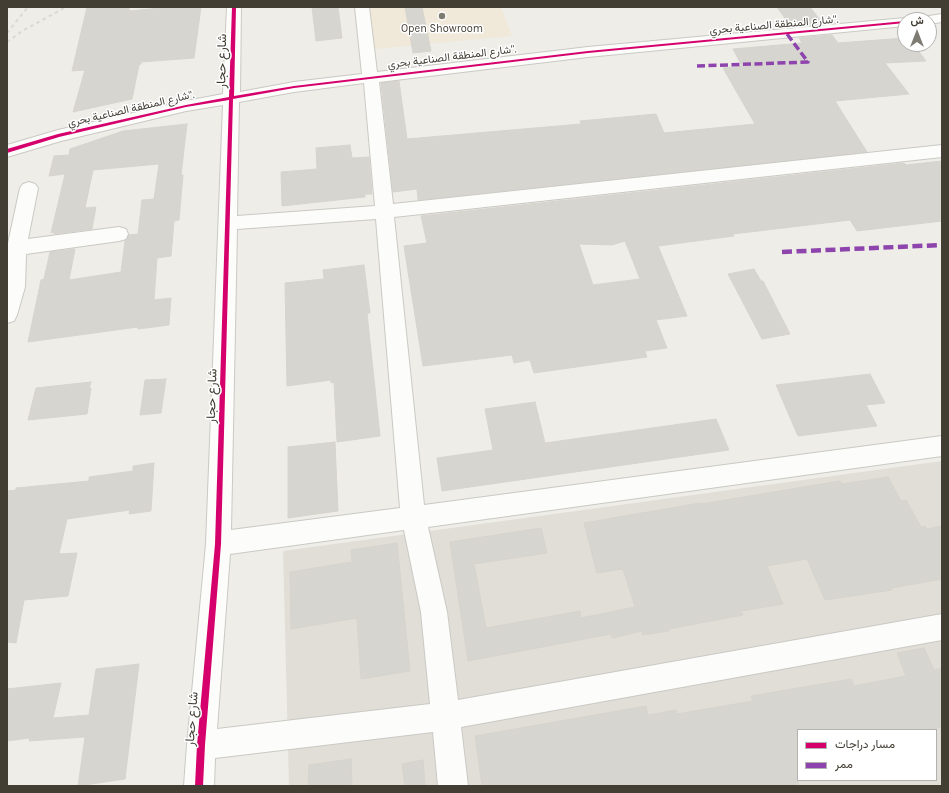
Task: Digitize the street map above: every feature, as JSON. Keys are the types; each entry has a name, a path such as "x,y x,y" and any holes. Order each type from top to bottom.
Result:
{"street":[{"name":"شارع حجار","path":"199,786 201,745 218,544 234,7"},
{"path":"362,7 370,77 373,86 413,517 434,612 453,786"},
{"name":"شارع المنطقة الصناعية بحري\".","path":"7,151 58,136 186,106 294,87 588,52 897,23"},
{"path":"228,223 384,212 942,151"},
{"path":"7,315 15,287 17,248 29,188"},
{"path":"17,248 119,234"},
{"path":"218,544 942,446"},
{"path":"201,745 445,716 942,627"}],"shaded area":[{"path":"369,7 501,7 512,36 375,49"},
{"path":"942,461 942,786 289,786 283,551"}],"building":[{"path":"87,7 129,7 129,11 161,7 201,7 194,58 141,62 139,65 132,99 73,112 85,70 72,71"},
{"path":"312,7 338,7 342,38 316,41"},
{"path":"405,7 422,7 431,51 413,53"},
{"path":"777,7 810,7 823,24 791,27"},
{"path":"832,35 838,43 897,39 897,52 919,52 926,61 885,63 909,94 835,101 867,152 418,200 417,189 393,192 381,83 399,81 407,139 581,124 580,121 656,114 664,133 755,124 723,68 742,66 733,49 802,43 799,38"},
{"path":"187,124 181,175 183,175 179,220 174,221 171,256 157,258 154,300 171,298 169,325 138,329 138,327 28,342 41,280 44,279 50,252 75,249 69,280 121,272 125,241 129,235 138,234 142,200 154,199 159,164 93,170 85,208 96,207 92,229 54,234 55,232 51,233 65,174 49,176 54,156 69,155 70,149 123,131"},
{"path":"350,145 352,158 369,157 372,194 365,194 365,197 282,206 281,172 317,169 316,148"},
{"path":"942,161 942,221 857,231 850,220 733,234 734,236 658,246 687,316 656,320 667,348 645,351 647,357 534,373 530,360 514,363 512,355 423,366 404,246 427,243 421,216 904,163 906,165","holes":["625,241 640,279 593,285 579,244 612,245"]},
{"path":"364,265 370,313 367,313 380,436 337,442 334,382 331,383 331,380 287,386 285,283 324,279 323,270"},
{"path":"754,269 761,281 763,281 790,334 762,339 728,274"},
{"path":"870,374 885,403 866,405 877,426 798,436 776,385"},
{"path":"166,379 161,413 140,415 145,380"},
{"path":"91,382 87,414 28,420 36,388"},
{"path":"535,402 545,443 716,419 729,450 442,491 437,458 493,450 485,409"},
{"path":"335,442 338,511 288,518 288,447"},
{"path":"154,463 151,511 129,514 130,510 67,519 59,554 77,553 68,596 24,600 16,643 7,642 7,491 16,490 16,488 89,481 89,477 133,471 133,466"},
{"path":"888,477 901,501 906,500 921,527 925,526 927,529 942,526 942,579 892,588 892,590 825,600 807,559 767,566 783,604 741,611 743,615 669,629 669,631 643,635 642,631 612,638 611,634 468,661 450,542 541,528 547,553 474,564 486,628 580,611 581,618 635,607 623,569 597,573 584,523 840,481 842,484"},
{"path":"397,543 410,671 361,679 357,618 291,629 290,572 352,562 351,550"},
{"path":"924,648 934,670 942,668 942,727 932,729 797,729 798,786 482,786 475,736 646,706 648,715 676,710 677,714 753,701 751,696 851,679 854,686 906,676 897,653"},
{"path":"139,664 125,779 78,786 85,737 29,741 30,738 7,741 7,689 61,683 53,718 89,715 96,669"},
{"path":"351,759 352,786 308,786 309,765"},
{"path":"423,760 425,786 405,786 402,764"}],"railway":[{"path":"7,33 28,7"},
{"path":"7,42 24,30 66,7"}],"marked path":[{"path":"697,66 808,62 787,34"},
{"path":"782,252 942,245"}],"cycle path":[{"path":"199,786 201,745 218,544 234,7"},
{"path":"7,151 58,136 186,106 294,87 588,52 897,23"}],"place":[{"name":"Open Showroom","path":"442,16"}]}
